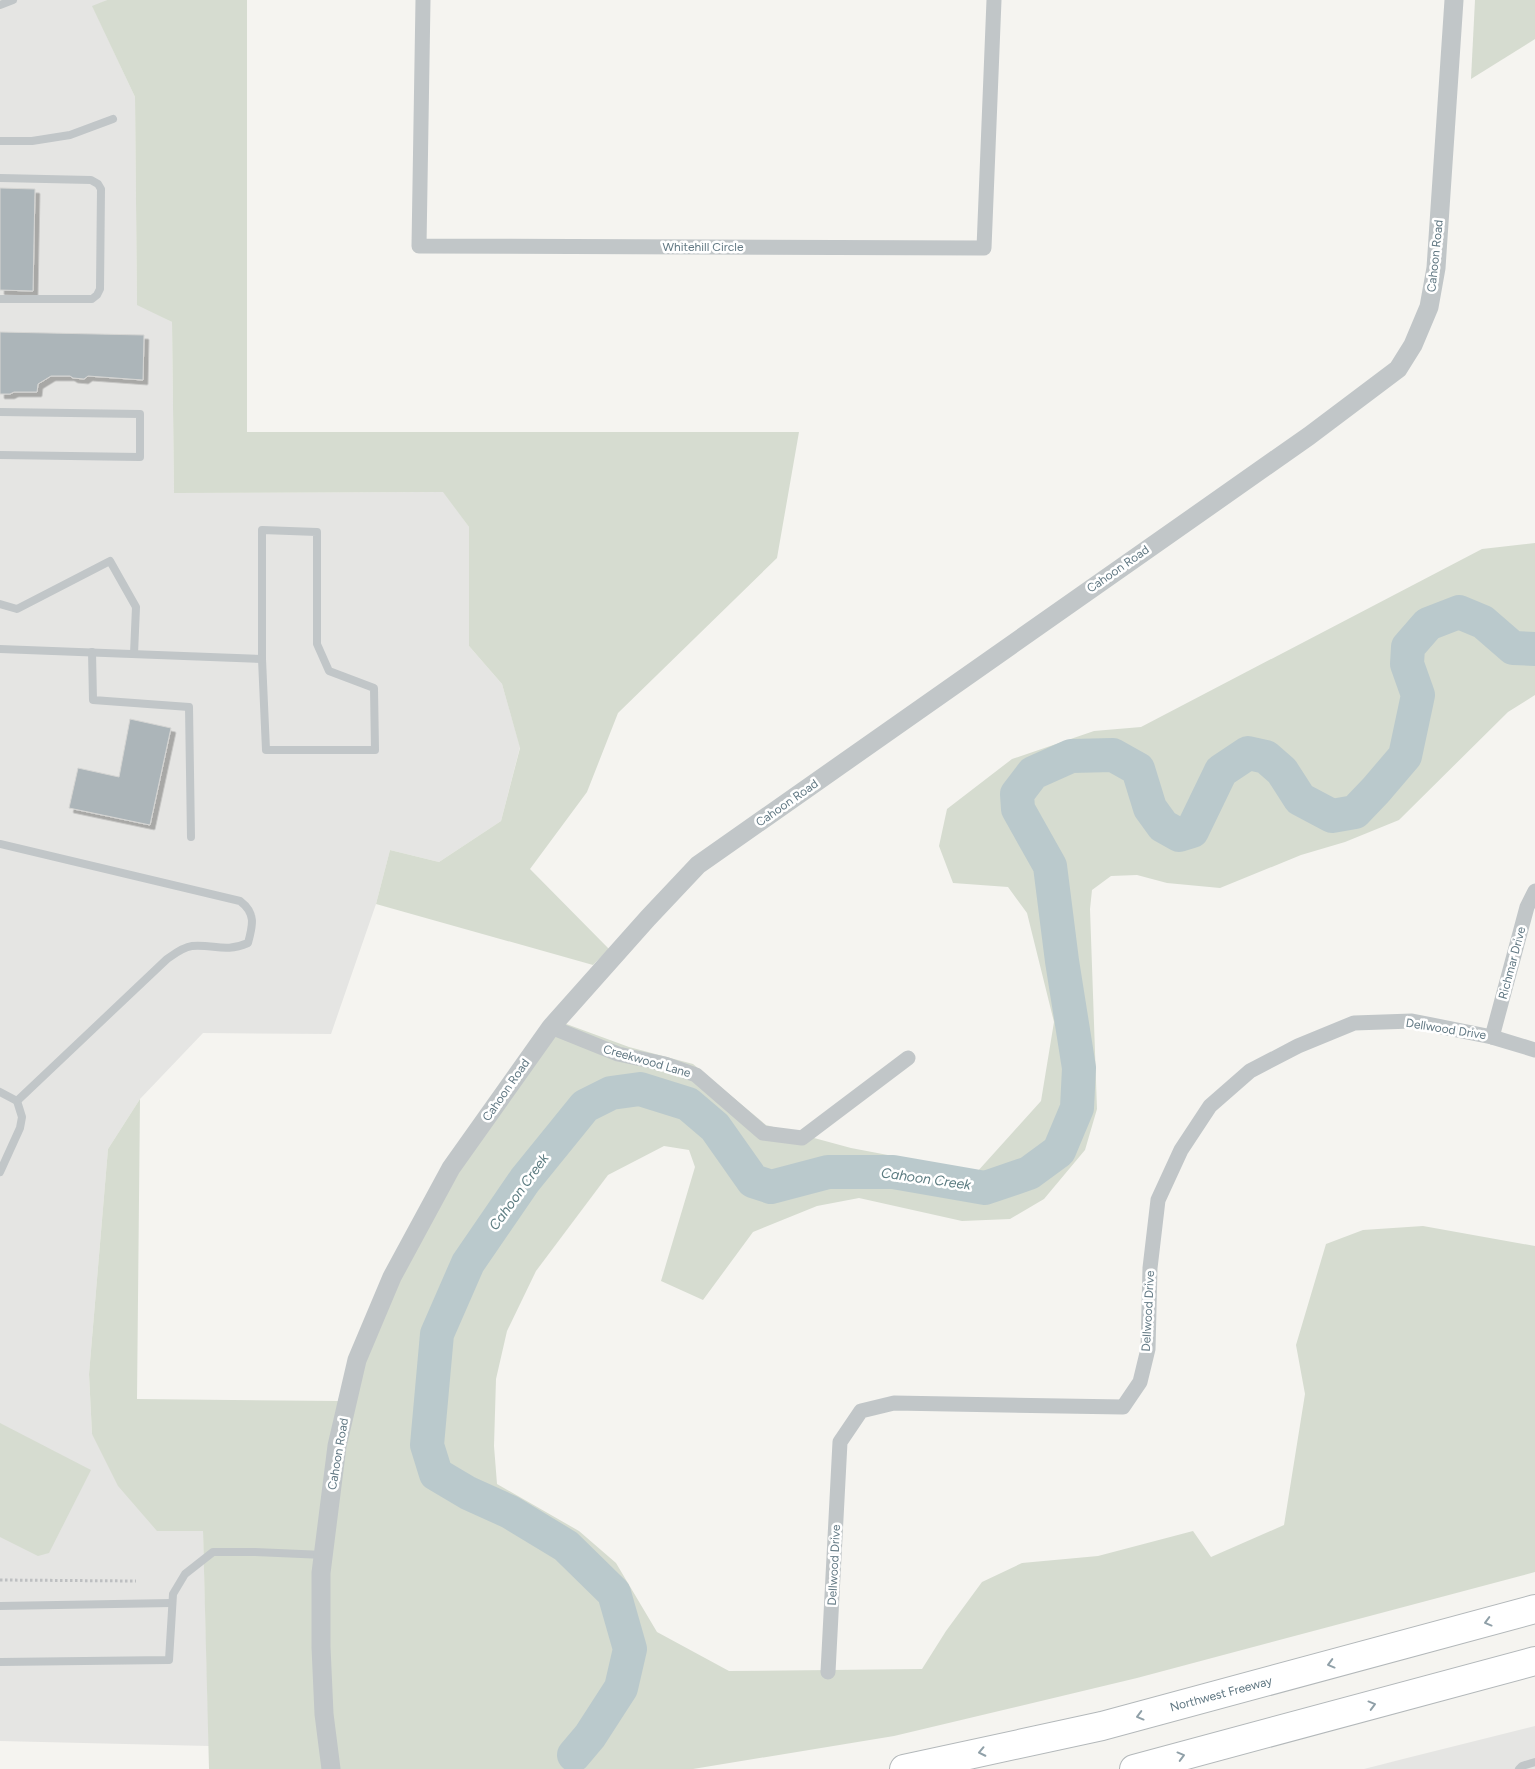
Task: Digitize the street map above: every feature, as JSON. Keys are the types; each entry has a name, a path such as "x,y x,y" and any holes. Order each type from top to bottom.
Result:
{"highway":[{"name":"Northwest Freeway","path":"904,1769 1102,1726 1535,1609"},
{"path":"1134,1769 1535,1661"}],"street":[{"name":"Whitehill Circle","path":"423,0 419,246 974,248 984,248 994,0"},
{"name":"Cahoon Road","path":"331,1769 324,1714 321,1647 322,1574 337,1446 357,1360 392,1277 451,1168 551,1027 698,865 1309,436 1398,369 1413,345 1429,307 1436,268 1454,0"},
{"name":"Richmar Drive","path":"1492,1037 1527,907 1535,891"},
{"name":"Dellwood Drive","path":"828,1672 840,1442 861,1411 894,1403 1123,1407 1140,1382 1148,1349 1150,1268 1158,1200 1181,1150 1210,1106 1250,1071 1298,1046 1354,1023 1412,1021 1492,1037 1535,1050"},
{"name":"Creekwood Lane","path":"551,1027 618,1054 665,1064 696,1075 764,1133 802,1138 908,1058"}],"lane":[{"path":"0,6 13,0"},
{"path":"0,141 32,141 70,135 113,119"},
{"path":"0,178 91,180 98,184 101,189 101,198 100,289 97,295 92,299 0,299"},
{"path":"0,412 140,414 140,457 0,455"},
{"path":"262,530 317,532 317,644 329,671 374,688 375,750 266,750 262,659 262,530"},
{"path":"0,604 17,609 110,561 136,607 134,654"},
{"path":"0,648 262,659"},
{"path":"92,652 93,700 189,708 190,837"},
{"path":"0,844 240,901 248,906 252,915 252,930 248,943 237,948 227,949 192,946 181,950 167,959 17,1100"},
{"path":"0,1092 17,1100 22,1117 20,1128 0,1172"},
{"path":"0,1662 169,1660 172,1594 184,1574 213,1552 324,1555"},
{"path":"0,1606 172,1603"},
{"path":"1519,1769 1522,1766 1535,1762"}],"path":[{"path":"0,1580 136,1580"}],"shaded area":[{"path":"0,0 107,0 93,7 135,97 137,304 172,322 174,493 444,492 469,527 469,646 502,684 520,747 501,821 439,862 390,850 376,904 331,1034 203,1033 140,1099 108,1149 89,1374 92,1434 203,1531 209,1746 0,1741"},
{"path":"107,0 247,0 247,432 799,432 777,558 618,713 587,792 530,869 609,949 593,965 376,904 390,850 439,862 501,821 520,748 502,684 469,646 469,527 443,492 174,493 172,322 137,305 135,97 92,6"},
{"path":"1475,0 1535,0 1535,39 1471,79"},
{"path":"1535,543 1535,695 1508,712 1399,820 1345,842 1301,855 1220,888 1167,883 1137,875 1111,876 1092,890 1090,909 1097,1109 1085,1150 1044,1199 1010,1219 962,1221 859,1198 817,1206 753,1232 703,1300 661,1281 695,1167 689,1150 664,1146 608,1175 536,1271 507,1331 496,1379 494,1446 497,1484 579,1531 616,1563 657,1632 729,1671 922,1669 946,1631 982,1582 1022,1563 1098,1556 1193,1531 1211,1557 1284,1525 1305,1394 1296,1345 1326,1244 1363,1230 1423,1226 1535,1246 1535,1572 1137,1678 894,1736 693,1769 209,1769 203,1531 157,1531 118,1486 92,1434 89,1374 108,1149 140,1099 137,1399 338,1401 359,1337 550,1018 629,1047 693,1064 766,1125 851,1148 977,1172 1041,1101 1054,1022 1027,913 1008,887 953,883 939,846 947,809 1012,759 1094,731 1141,727 1482,549"},
{"path":"0,1423 91,1470 49,1553 38,1556 0,1537"},
{"path":"1535,1726 1535,1769 1364,1769 1407,1758"}],"building":[{"path":"0,188 35,189 33,291 0,290"},
{"path":"0,332 144,335 143,380 88,376 84,379 70,376 51,376 38,384 37,392 0,394"},
{"path":"130,719 171,728 150,825 69,808 78,768 119,777"}],"waterway":[{"name":"Cahoon Creek","path":"574,1755 590,1736 621,1688 630,1649 614,1593 566,1546 510,1512 468,1493 436,1474 427,1445 437,1334 468,1263 525,1180 585,1106 611,1093 640,1089 688,1104 715,1127 753,1181 771,1187 828,1172 893,1172 985,1188 1029,1173 1059,1151 1077,1108 1079,1068 1062,961 1050,866 1018,809 1017,794 1033,773 1071,756 1113,755 1138,769 1150,808 1163,826 1179,835 1192,831 1221,771 1248,753 1266,757 1282,771 1300,799 1332,816 1355,812 1405,756 1418,695 1407,664 1408,647 1428,624 1459,612 1483,622 1513,648 1535,649"}]}
